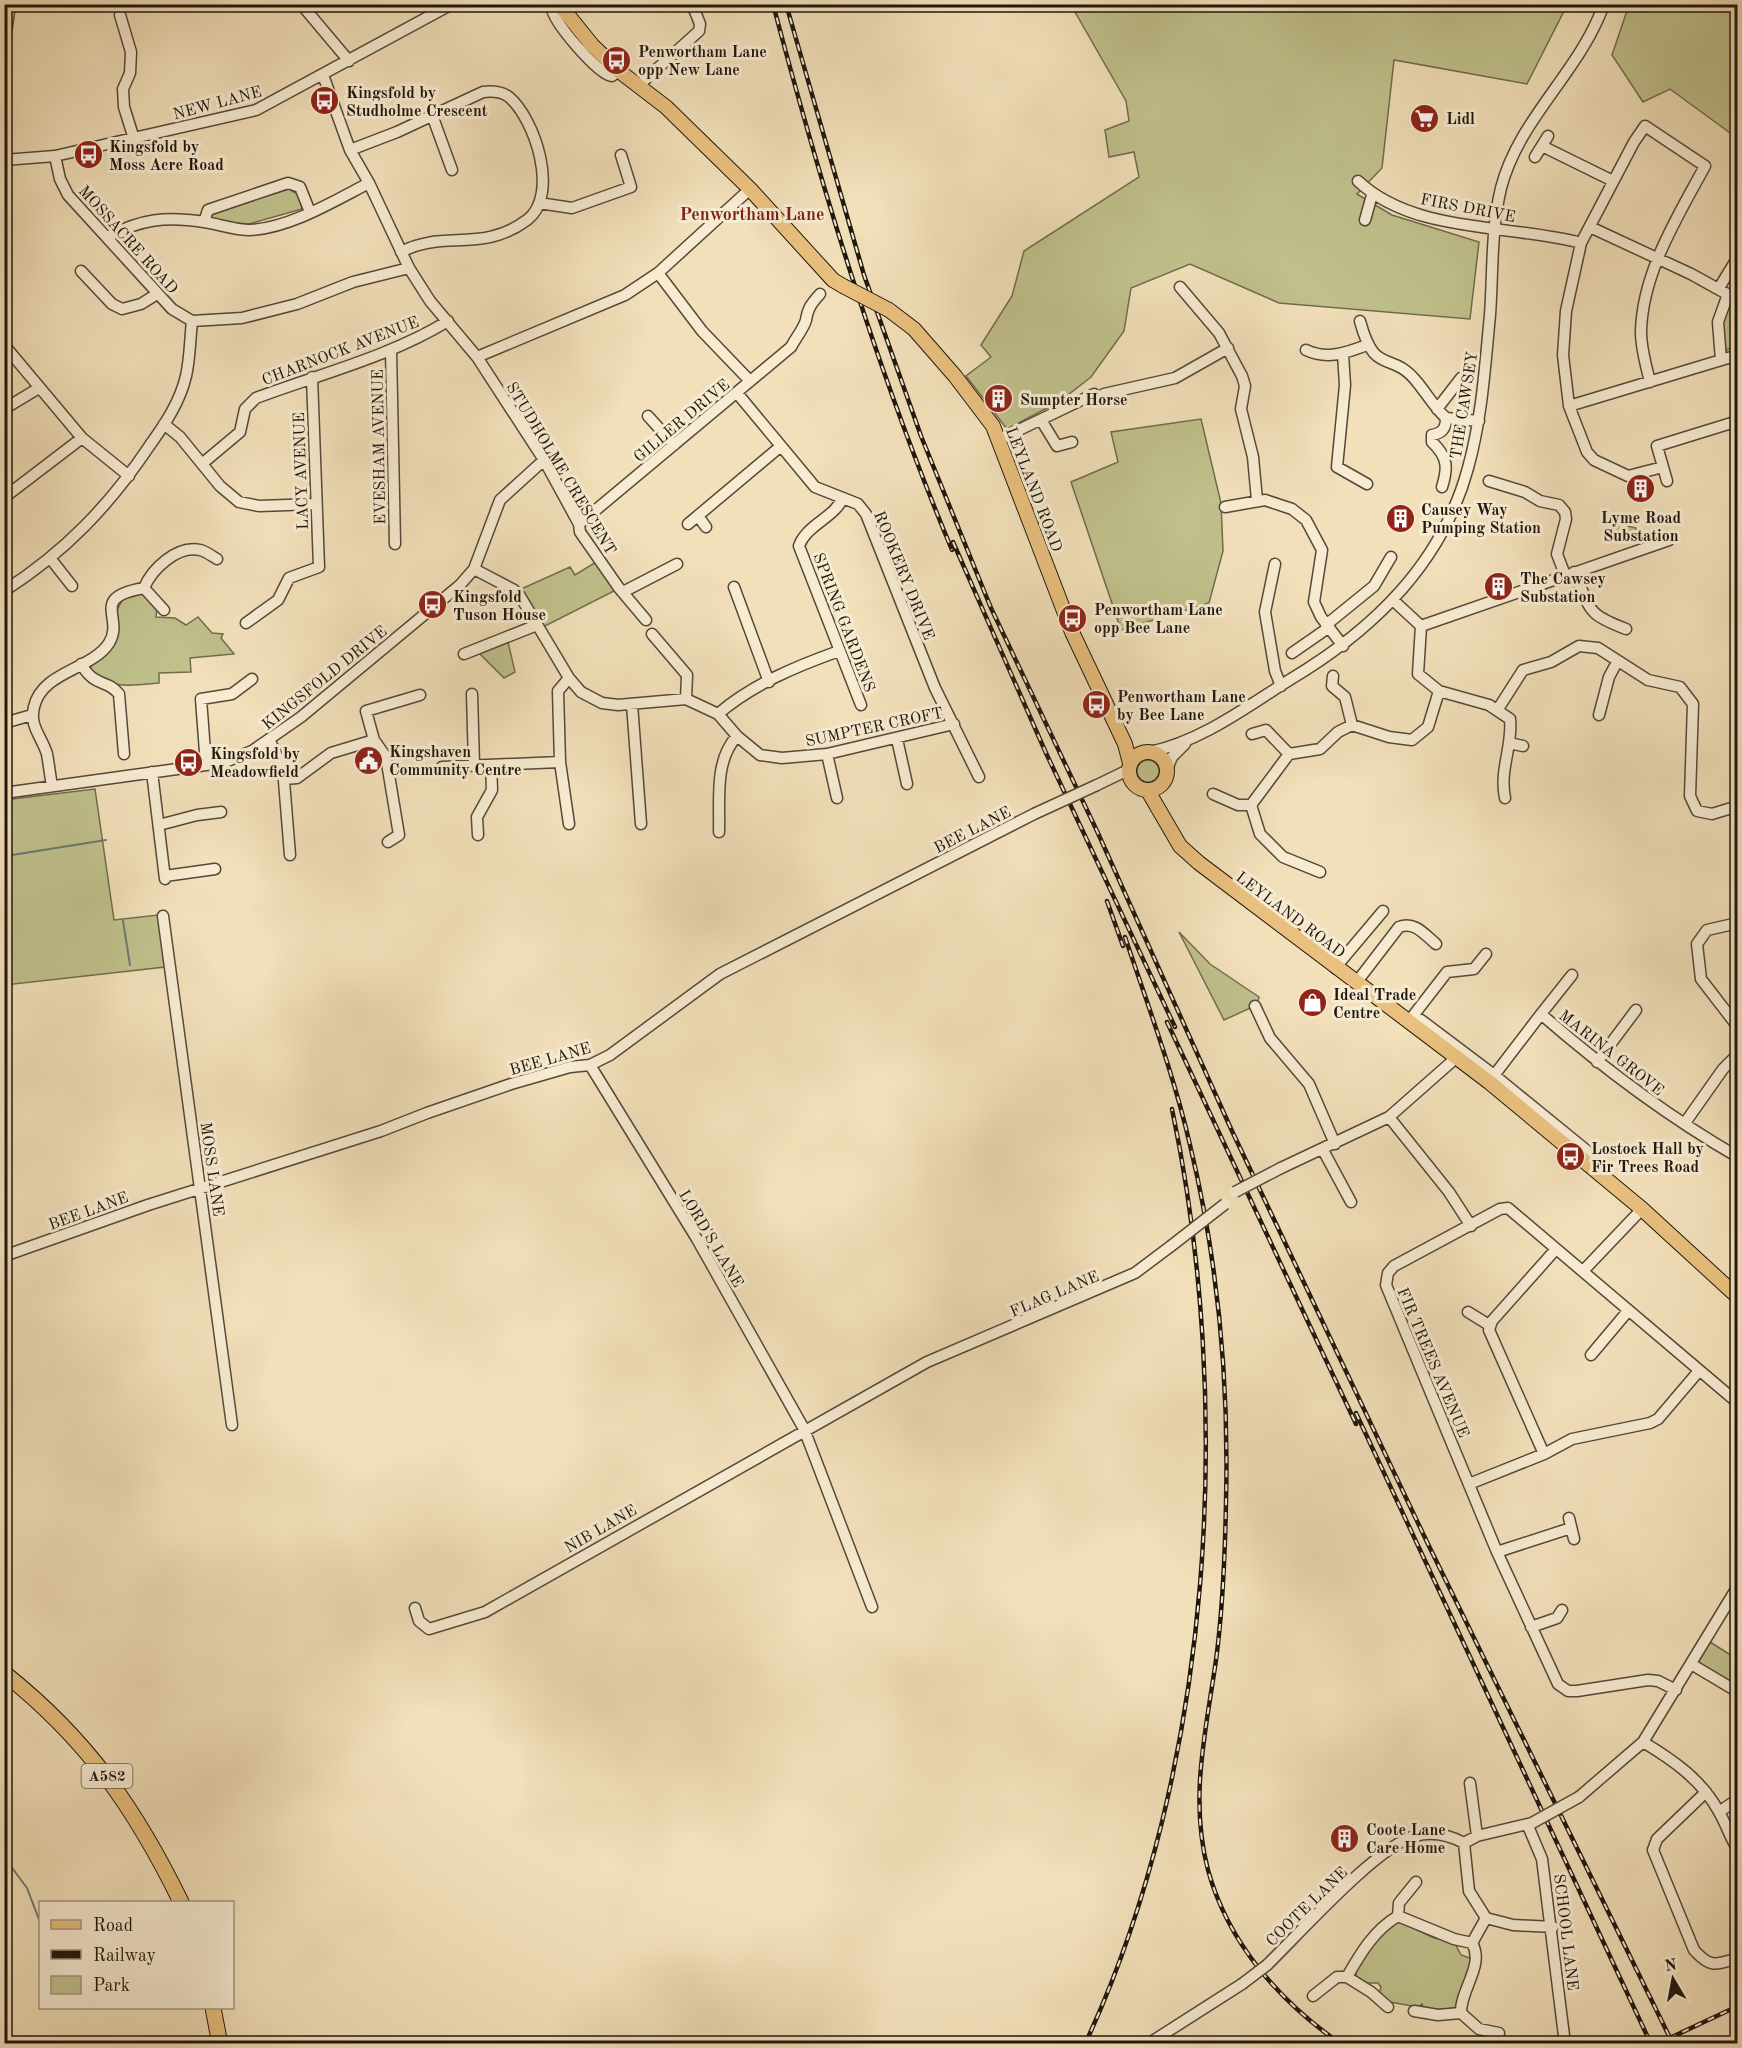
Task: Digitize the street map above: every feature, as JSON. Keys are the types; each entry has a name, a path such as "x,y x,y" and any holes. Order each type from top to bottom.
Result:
{"highway":[{"name":"A582","path":"4,1673 33,1695 94,1758 153,1845 181,1901"},
{"path":"213,2009 220,2043"}],"main road":[{"name":"LEYLAND ROAD","path":"558,4 588,42 618,71 666,107 750,189 833,280 907,322 955,375 993,426 1000,440 1072,632 1125,744 1137,759"},
{"path":"1162,813 1167,769 1162,757 1137,759 1136,786 1148,790 1164,783"},
{"name":"LEYLAND ROAD","path":"1148,790 1180,846 1199,863 1335,968 1457,1057 1492,1078 1587,1164 1642,1209 1737,1297"}],"street":[{"path":"4,47 10,4"},
{"path":"301,4 349,61"},
{"name":"NEW LANE","path":"4,160 55,156 256,110 452,4"},
{"path":"638,86 699,31 700,24 692,4"},
{"name":"THE CAWSEY","path":"1137,759 1187,742 1343,646 1394,601 1429,553 1449,516 1467,472 1479,421 1501,189 1520,141 1580,54 1594,31 1604,5"},
{"path":"120,15 131,52 130,73 123,89 124,107 134,139"},
{"name":"STUDHOLME CRESCENT","path":"323,75 350,150 369,183 410,268 430,301 477,357 544,460 579,524 580,532 646,620"},
{"path":"350,150 397,132 483,92 495,91 508,96 520,109 542,162 544,184 539,203 530,218 500,235 485,240 424,243 401,252"},
{"path":"432,115 452,170"},
{"path":"1650,382 1642,348 1642,319 1658,260 1673,224 1705,166 1645,126 1581,243 1565,320 1563,355 1569,406 1587,452 1594,460 1628,476 1663,467"},
{"path":"1535,157 1548,136"},
{"path":"1542,146 1613,181"},
{"path":"539,203 572,208 631,187 621,155"},
{"name":"MOSSACRE ROAD","path":"55,156 60,179 68,195 157,294 172,309 192,321"},
{"name":"FIRS DRIVE","path":"1358,182 1372,195 1396,207 1496,230 1555,236 1581,243"},
{"path":"204,222 208,210 288,183 300,187 310,212"},
{"path":"107,237 134,223 155,219 204,222 250,230 281,223 310,212 369,183"},
{"path":"477,357 594,310 625,295 658,273 750,189"},
{"path":"1365,220 1372,195"},
{"path":"1590,227 1728,294"},
{"path":"1721,360 1718,322 1737,257"},
{"path":"4,591 50,558 96,517 129,476 164,424 186,377 192,321 216,321 270,312 353,282 410,268"},
{"path":"81,271 112,304 122,309 141,304 157,294"},
{"path":"658,273 702,331 750,381"},
{"path":"1180,293 1203,312 1228,348 1245,386 1241,409 1253,457 1257,500"},
{"name":"GILLER DRIVE","path":"579,524 790,347 806,320 805,313 809,305 820,294"},
{"name":"CHARNOCK AVENUE","path":"203,464 240,432 245,409 256,398 422,338 448,321"},
{"path":"1360,321 1367,345 1383,362 1404,369 1418,382 1446,418 1479,421"},
{"path":"4,345 82,438 129,476"},
{"path":"1306,350 1316,355 1343,354 1367,345"},
{"path":"1000,440 1099,394 1175,378 1228,348"},
{"name":"EVESHAM AVENUE","path":"392,350 395,544"},
{"path":"1343,354 1345,385 1337,466 1367,484"},
{"path":"1569,406 1737,355"},
{"name":"LACY AVENUE","path":"312,377 319,563"},
{"path":"1437,409 1461,378"},
{"path":"4,409 39,388"},
{"name":"ROOKERY DRIVE","path":"737,393 815,487 858,504 866,514 934,688 979,777"},
{"path":"648,416 674,445"},
{"path":"1442,487 1447,466 1444,456 1432,442 1432,435 1440,433 1446,425 1446,418"},
{"path":"1041,420 1057,446 1072,442"},
{"path":"1667,481 1657,446 1737,421"},
{"path":"164,424 180,437 220,486 239,501 259,506 316,504"},
{"path":"10,493 82,438"},
{"path":"688,524 781,446"},
{"name":"KINGSFOLD DRIVE","path":"4,793 225,762 270,741 460,585 474,569 482,542 500,500 544,460"},
{"path":"1490,481 1525,492 1540,501 1559,505 1565,512 1566,519 1557,554 1597,618 1626,629"},
{"name":"SPRING GARDENS","path":"843,498 837,510 802,538 799,546 861,705"},
{"path":"1225,507 1257,500 1278,503 1292,509 1306,520 1323,550 1314,602 1327,626 1343,646"},
{"path":"698,516 706,527"},
{"path":"1421,626 1669,540"},
{"path":"52,786 46,753 33,724 34,704 45,689 105,649 111,640 113,630 109,610 114,601 126,593 144,588 154,571 165,561 184,552 200,550 217,559"},
{"path":"1292,653 1374,586 1391,557"},
{"path":"50,558 72,586"},
{"path":"319,563 326,573"},
{"path":"246,623 278,600 289,578 319,567 319,563"},
{"path":"623,592 677,564"},
{"path":"1275,564 1266,612 1275,671 1281,686"},
{"path":"474,569 513,590 569,678 581,692 602,703 632,704 686,699 687,675 651,634"},
{"path":"734,587 769,682"},
{"path":"144,588 164,610"},
{"path":"1394,601 1421,626"},
{"path":"469,648 537,625"},
{"path":"1421,626 1418,674 1439,691 1498,709 1510,719 1512,735 1502,771 1505,798"},
{"path":"1498,709 1523,670 1551,662 1579,646 1598,648 1648,680 1680,687 1693,704 1690,796 1697,811 1712,814 1737,806"},
{"path":"718,714 731,703 795,668 839,651"},
{"path":"1599,715 1609,677 1617,662"},
{"path":"81,664 93,680 114,688 119,693 124,754"},
{"path":"1333,676 1332,686 1345,697 1352,725"},
{"path":"569,678 558,691 560,762 569,824"},
{"path":"206,765 201,699 232,694 252,679"},
{"path":"1251,805 1289,754 1320,749 1338,732 1352,725 1389,737 1412,740 1428,727 1439,691"},
{"path":"472,694 474,765"},
{"path":"388,842 402,840 386,757 374,740 366,711 420,695"},
{"name":"SUMPTER CROFT","path":"686,699 718,714 737,736 760,755 782,758 827,754 954,724"},
{"path":"632,704 641,824"},
{"path":"4,723 33,715"},
{"path":"1252,734 1266,730 1289,754"},
{"path":"719,832 722,763 726,748 737,736"},
{"path":"897,739 907,784"},
{"path":"284,778 297,778 331,753 374,740"},
{"path":"270,741 278,755 284,778 290,855"},
{"name":"THE CAWSEY","path":"1167,769 1172,757 1187,742"},
{"path":"1509,743 1522,746"},
{"path":"827,754 837,798"},
{"name":"BEE LANE","path":"4,1256 201,1188 285,1163 511,1084 570,1067 590,1065 610,1055 720,974 1034,814 1098,785 1137,759"},
{"path":"442,767 560,762"},
{"path":"478,835 477,817 492,790 491,765"},
{"path":"152,772 165,878 215,869"},
{"path":"1213,794 1238,805 1251,805"},
{"path":"1251,805 1260,834 1283,857 1320,872"},
{"path":"159,825 197,814 221,812"},
{"path":"1335,968 1383,911"},
{"name":"MOSS LANE","path":"163,916 232,1425"},
{"path":"1737,923 1707,930 1697,944 1701,979 1737,1027"},
{"path":"1356,983 1399,927 1407,924 1414,925 1436,944"},
{"path":"1413,1024 1447,972 1474,969 1486,954"},
{"path":"1541,1014 1572,975"},
{"path":"1255,1006 1270,1038 1309,1084 1335,1144"},
{"path":"1724,1011 1737,1008"},
{"path":"1597,1062 1636,1010"},
{"name":"MARINA GROVE","path":"1492,1078 1541,1014 1597,1062 1683,1126 1737,1157"},
{"name":"LEYLAND ROAD","path":"1413,1024 1421,1020 1492,1078"},
{"path":"1687,1120 1737,1054"},
{"name":"FLAG LANE","path":"804,1429 927,1362 1135,1273 1225,1204 1235,1192 1389,1117 1457,1057"},
{"name":"LORD'S LANE","path":"590,1065 697,1239 804,1429"},
{"path":"1389,1117 1449,1192 1471,1226"},
{"path":"1323,1150 1351,1202"},
{"name":"FIR TREES AVENUE","path":"1676,1690 1658,1681 1641,1680 1568,1691 1558,1684 1497,1552 1386,1285 1388,1273 1394,1266 1500,1209 1508,1209 1737,1403"},
{"path":"1583,1271 1642,1209"},
{"path":"1544,1454 1489,1330 1489,1325 1556,1248"},
{"path":"1591,1355 1628,1311"},
{"path":"1468,1312 1489,1325"},
{"path":"1469,1484 1544,1454 1572,1439 1650,1423 1658,1419 1698,1372"},
{"path":"804,1429 872,1606"},
{"name":"NIB LANE","path":"415,1608 419,1621 429,1629 485,1612 804,1429"},
{"path":"1497,1552 1571,1528"},
{"path":"1552,1927 1513,1925 1486,1918 1469,1891 1464,1843 1477,1836 1530,1825 1579,1797 1643,1742 1737,1586"},
{"path":"1531,1627 1557,1618 1562,1610"},
{"path":"1690,1664 1737,1692"},
{"path":"1643,1742 1676,1761 1706,1792 1719,1812 1737,1850"},
{"path":"1470,1783 1477,1836"},
{"path":"1706,1792 1656,1839 1653,1850 1694,1950 1705,1962 1717,1965 1737,1958"},
{"path":"1719,1812 1737,1799"},
{"name":"SCHOOL LANE","path":"1530,1825 1542,1858 1565,2043"},
{"name":"COOTE LANE","path":"1148,2043 1242,1984 1267,1965 1367,1867 1401,1841 1429,1833 1453,1837 1464,1843"},
{"path":"1347,1977 1361,1952 1378,1931 1398,1916 1399,1904 1416,1882"},
{"path":"1398,1916 1454,1939 1472,1943"},
{"path":"1472,1943 1486,1918"},
{"path":"1461,2013 1461,2006 1475,1966 1475,1949 1472,1943"},
{"path":"1313,1996 1337,1977 1347,1977 1371,1992 1388,2007"},
{"path":"1414,2011 1438,2015 1461,2013 1479,2029 1499,2033"}],"green space":[{"path":"1559,4 1564,11 1527,84 1394,60 1382,168 1357,194 1392,215 1479,242 1470,319 1279,303 1190,264 1131,288 1124,331 1091,377 1060,401 1007,429 966,376 991,357 981,345 1012,296 1024,251 1139,177 1134,152 1109,157 1105,130 1129,121 1126,101 1071,5"},
{"path":"1629,5 1720,5 1737,18 1737,138 1670,89 1643,102 1612,55"},
{"path":"289,189 299,195 302,209 249,224 236,223 234,225 210,218 213,213"},
{"path":"1728,301 1737,307 1737,346 1724,351 1721,333"},
{"path":"1201,419 1221,503 1223,551 1209,603 1121,630 1071,482 1118,462 1111,432"},
{"path":"1603,520 1636,528 1638,540 1627,542 1623,535 1614,538"},
{"path":"596,562 616,590 543,627 521,589 570,567 575,575"},
{"path":"143,593 157,608 156,617 175,618 186,625 198,617 212,633 223,634 221,638 234,654 190,658 191,672 159,673 159,683 122,685 104,681 90,669 92,664 112,647 119,605 126,597"},
{"path":"508,642 515,672 504,678 479,653"},
{"path":"1148,760 1156,763 1159,771 1156,779 1148,782 1140,779 1137,771 1140,763"},
{"path":"95,789 114,920 158,915 165,967 5,985 4,800"},
{"path":"1179,932 1210,964 1259,997 1257,1005 1224,1020"},
{"path":"1710,1642 1737,1659 1737,1671 1730,1684 1697,1664"},
{"path":"1394,1922 1401,1922 1434,1938 1454,1942 1461,1955 1470,1958 1470,1968 1455,2008 1425,2011 1422,2004 1418,2007 1384,2001 1379,1994 1381,1987 1378,1983 1366,1983 1357,1977 1355,1972 1365,1953"}],"waterway":[{"path":"12,855 106,840"},
{"path":"123,921 130,965"},
{"path":"4,1857 27,1888 39,1919"}],"railway":[{"path":"773,4 811,143 853,280 900,416 952,550"},
{"path":"786,4 864,275 921,436 991,608 1097,831 1232,1131 1427,1542 1673,2044"},
{"path":"953,542 1046,753 1175,1027"},
{"path":"1107,901 1123,946"},
{"path":"1125,937 1184,1119 1208,1233 1220,1322 1226,1412 1225,1541 1216,1660 1201,1765 1202,1843 1217,1897 1243,1946 1277,1990 1341,2044"},
{"path":"1167,1022 1356,1424"},
{"path":"1085,2044 1128,1937 1162,1823 1186,1705 1200,1584 1206,1462 1203,1341 1191,1223 1172,1109"},
{"path":"1356,1413 1651,2044"},
{"path":"1657,2044 1738,2006"}],"place":[{"name":"Penwortham Lane opp New Lane","path":"617,60"},
{"name":"Kingsfold by Studholme Crescent","path":"325,101"},
{"name":"Lidl","path":"1425,118"},
{"name":"Kingsfold by Moss Acre Road","path":"88,155"},
{"name":"Sumpter Horse","path":"999,399"},
{"name":"Lyme Road Substation","path":"1641,489"},
{"name":"Causey Way Pumping Station","path":"1400,518"},
{"name":"The Cawsey Substation","path":"1499,587"},
{"name":"Kingsfold Tuson House","path":"432,605"},
{"name":"Penwortham Lane opp Bee Lane","path":"1073,618"},
{"name":"Penwortham Lane by Bee Lane","path":"1096,705"},
{"name":"Kingshaven Community Centre","path":"368,760"},
{"name":"Kingsfold by Meadowfield","path":"189,762"},
{"name":"Ideal Trade Centre","path":"1312,1003"},
{"name":"Lostock Hall by Fir Trees Road","path":"1570,1157"},
{"name":"Coote Lane Care Home","path":"1345,1838"}],"district":[{"name":"Penwortham Lane","path":"752,214"}]}
